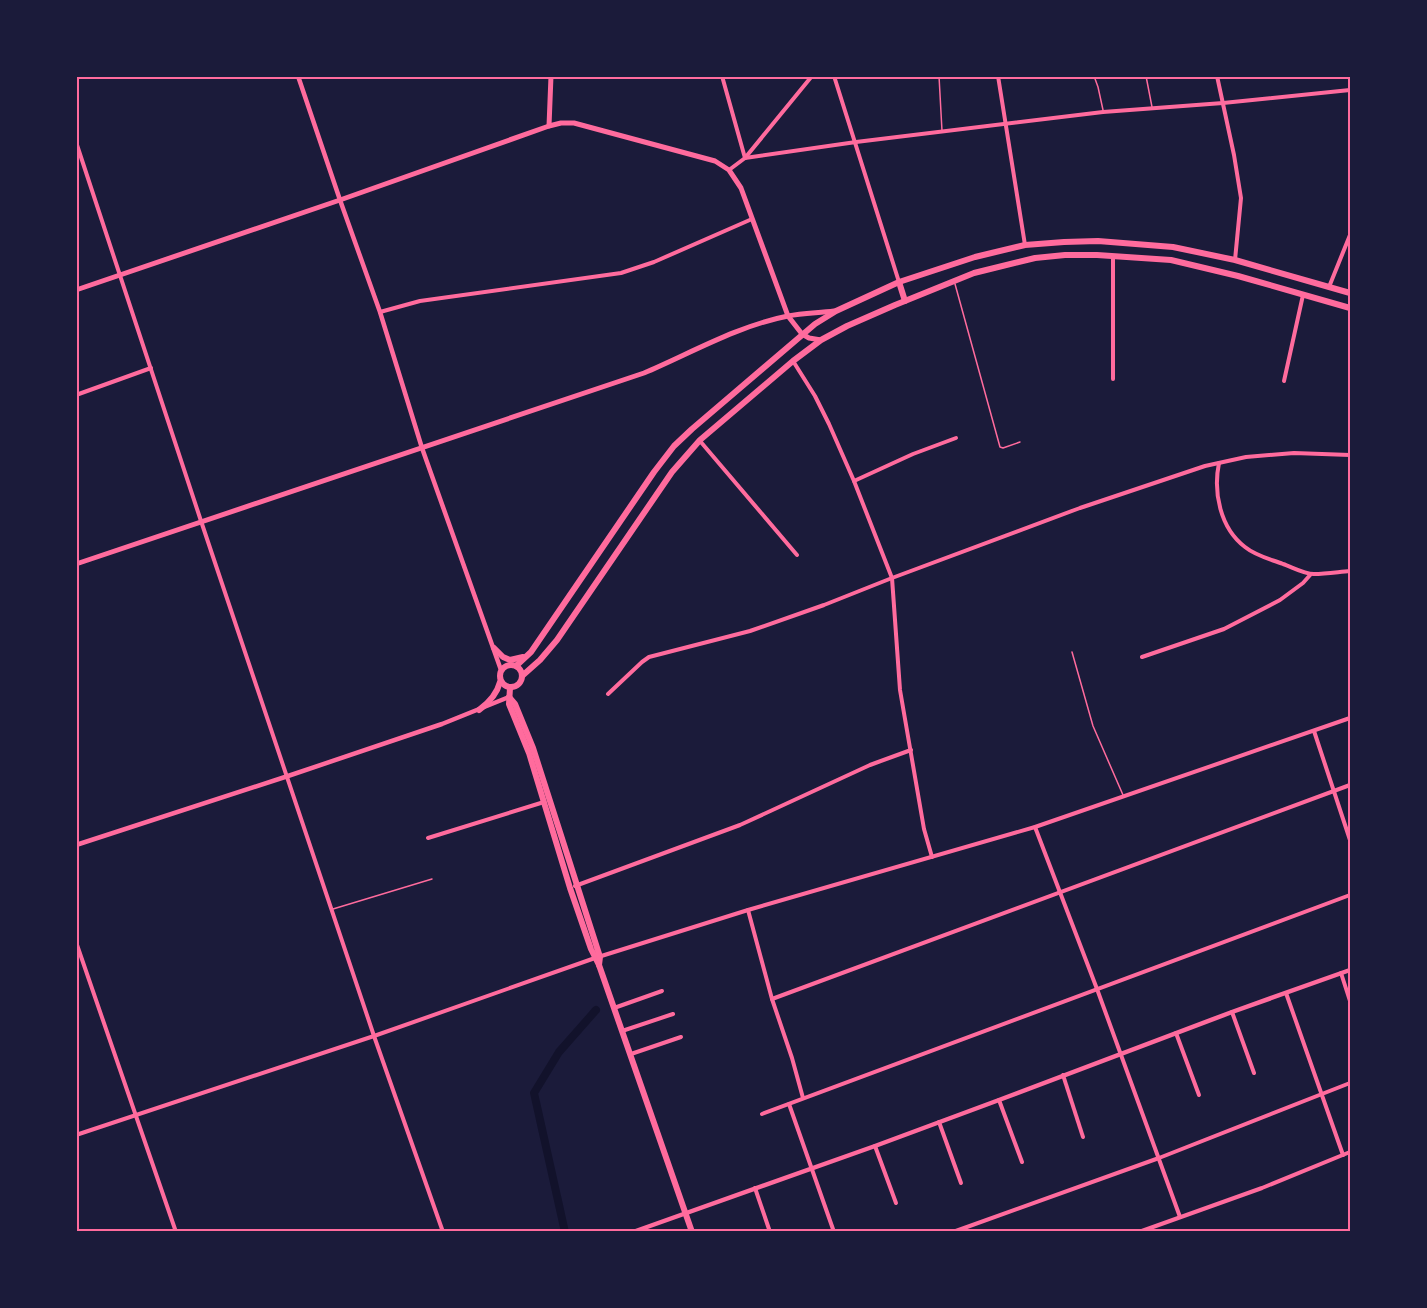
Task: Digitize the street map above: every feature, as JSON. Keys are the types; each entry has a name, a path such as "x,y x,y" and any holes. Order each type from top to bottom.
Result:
{"main road":[{"path":"549,126 551,76"},
{"path":"76,290 549,126 574,123 716,161 729,170 741,188 788,316 802,334 821,340"},
{"path":"516,666 531,652 674,446 815,324 836,311 899,282 1026,245 1098,241 1173,247 1235,260 1350,293"},
{"path":"1171,260 1173,247"},
{"path":"989,254 993,268"},
{"path":"500,682 510,687 519,684 522,675 540,660 672,472 700,440 793,361 821,340 847,326 974,273 1035,258 1065,255 1171,260 1238,276 1350,308"},
{"path":"899,282 905,301"},
{"path":"76,564 644,373 730,334 788,316 836,311"},
{"path":"494,648 510,660 521,658 531,652"},
{"path":"480,710 498,690 499,676 505,666 516,666 522,675"},
{"path":"510,687 509,705 548,801 599,965 692,1232"}],"street":[{"path":"298,76 380,312 422,448 501,670"},
{"path":"722,76 745,158"},
{"path":"729,170 745,158 812,76"},
{"path":"834,76 899,282"},
{"path":"998,76 1026,245"},
{"path":"1216,76 1241,198 1235,260"},
{"path":"745,158 1103,112 1350,90"},
{"path":"76,142 374,1036 443,1232"},
{"path":"380,312 420,301 621,273 654,262 753,219"},
{"path":"1329,288 1350,235"},
{"path":"1113,256 1113,379"},
{"path":"1284,381 1303,295"},
{"path":"793,361 829,424 892,578 900,690 924,829 932,856"},
{"path":"76,395 151,368"},
{"path":"854,481 913,454 956,438"},
{"path":"700,440 797,555"},
{"path":"608,694 649,657 750,631 1119,494 1205,466 1246,457 1294,453 1350,454"},
{"path":"1219,463 1217,496 1227,525 1233,536 1245,548 1260,556 1311,574 1350,571"},
{"path":"1142,657 1224,629 1280,600 1311,574"},
{"path":"76,845 442,724 509,698"},
{"path":"76,1135 374,1036 598,957 748,910 1035,827 1350,717"},
{"path":"1314,731 1350,840"},
{"path":"574,887 740,825 870,765 911,750"},
{"path":"772,999 1350,786"},
{"path":"428,838 548,801"},
{"path":"1035,827 1180,1217"},
{"path":"762,1114 1350,895"},
{"path":"748,910 772,999 803,1098"},
{"path":"76,942 176,1232"},
{"path":"633,1232 875,1146 1350,970"},
{"path":"1341,974 1350,1001"},
{"path":"614,1008 662,991"},
{"path":"1286,993 1343,1155"},
{"path":"1232,1012 1254,1073"},
{"path":"622,1031 673,1014"},
{"path":"1176,1033 1199,1095"},
{"path":"631,1054 681,1037"},
{"path":"1063,1075 1083,1137"},
{"path":"953,1232 1159,1158 1350,1083"},
{"path":"999,1100 1022,1162"},
{"path":"789,1104 834,1232"},
{"path":"939,1122 961,1183"},
{"path":"875,1146 896,1203"},
{"path":"1139,1232 1262,1188 1350,1152"},
{"path":"755,1188 770,1232"}],"lane":[{"path":"939,76 942,132"},
{"path":"1094,76 1103,112"},
{"path":"1146,76 1152,108"},
{"path":"954,280 1000,447 1020,442"},
{"path":"1072,652 1093,726 1123,796"},
{"path":"332,909 432,879"}],"waterway":[{"path":"565,1232 534,1093 559,1052 596,1010"}]}
